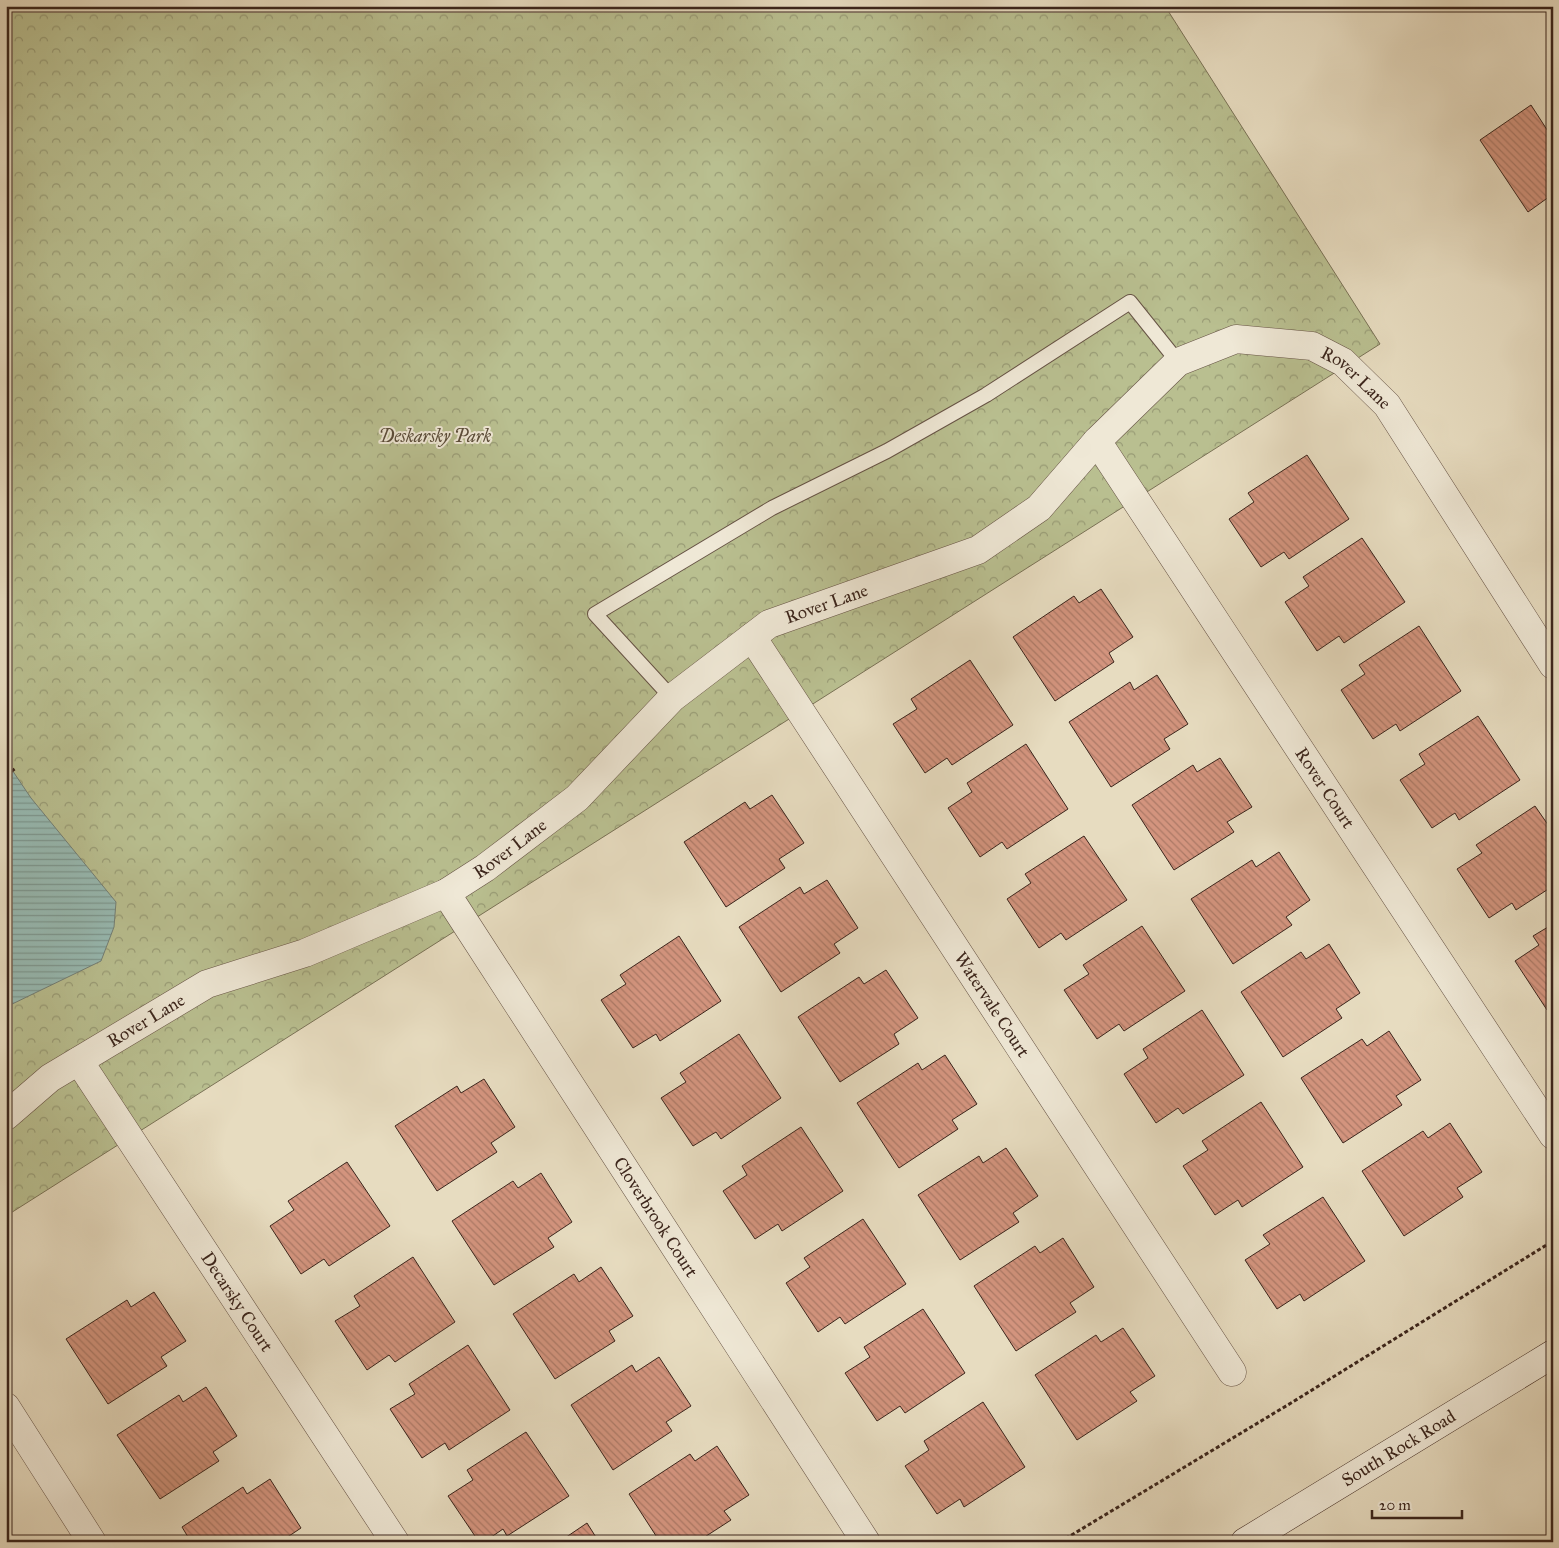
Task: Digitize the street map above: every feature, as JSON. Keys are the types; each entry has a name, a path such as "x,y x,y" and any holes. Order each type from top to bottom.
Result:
{"street":[{"name":"Rover Lane","path":"6,1116 50,1078 207,984 305,953 446,893 484,868 577,798 672,698 769,624 978,550 1039,508 1097,441 1178,362 1236,339 1312,346 1343,362 1386,405 1553,666"},
{"name":"Rover Court","path":"1097,441 1553,1135"},
{"name":"Watervale Court","path":"752,637 1232,1372"},
{"name":"Cloverbrook Court","path":"446,893 866,1542"},
{"name":"Decarsky Court","path":"80,1061 395,1542"},
{"name":"South Rock Road","path":"1245,1542 1553,1354"},
{"path":"6,1407 92,1542"}],"lane":[{"path":"672,698 595,614 772,508 888,450 986,395 1130,302 1178,362"}],"path":[{"path":"6,775 16,768"},
{"path":"1060,1542 1291,1403 1553,1241"}],"green space":[{"name":"Deskarsky Park","path":"6,6 1165,6 1380,344 6,1216"}],"water":[{"path":"6,761 31,798 116,902 114,927 101,961 6,1007"}],"building":[{"path":"1531,105 1553,139 1553,194 1528,212 1480,140"},
{"path":"1307,455 1349,519 1289,559 1284,552 1261,567 1229,519 1254,502 1248,493"},
{"path":"1362,538 1405,602 1344,643 1339,636 1317,651 1285,602 1309,586 1303,577"},
{"path":"1101,589 1133,637 1109,653 1114,662 1055,701 1013,637 1074,596 1079,603"},
{"path":"1419,626 1461,691 1400,731 1396,724 1373,739 1341,690 1365,674 1359,665"},
{"path":"970,660 1013,725 952,765 947,758 925,773 893,724 917,709 911,699"},
{"path":"1157,675 1188,724 1164,739 1170,749 1111,787 1069,722 1130,682 1134,690"},
{"path":"1478,716 1520,780 1459,820 1455,813 1432,828 1400,780 1425,764 1419,754"},
{"path":"1026,744 1068,809 1007,849 1002,842 980,857 948,808 972,792 967,783"},
{"path":"1220,758 1252,807 1227,822 1234,832 1174,870 1132,805 1193,765 1197,772"},
{"path":"772,795 804,843 779,859 785,868 726,907 684,842 745,802 750,809"},
{"path":"1535,806 1553,832 1553,886 1516,910 1512,903 1489,918 1457,869 1482,853 1476,845"},
{"path":"1084,836 1127,900 1066,940 1061,933 1039,948 1007,899 1031,883 1025,874"},
{"path":"1279,852 1310,900 1286,917 1292,925 1233,964 1191,899 1252,860 1256,867"},
{"path":"827,880 858,928 834,944 840,953 781,992 739,927 800,887 804,894"},
{"path":"1553,924 1553,1006 1547,1010 1515,961 1539,945 1533,936"},
{"path":"1142,926 1185,991 1124,1031 1119,1024 1097,1039 1064,990 1089,974 1083,965"},
{"path":"679,936 721,1001 660,1041 656,1034 633,1048 601,1000 626,984 620,975"},
{"path":"1329,944 1360,993 1336,1009 1342,1018 1283,1057 1241,992 1301,952 1306,959"},
{"path":"886,970 918,1018 894,1034 899,1044 840,1082 798,1017 859,977 864,984"},
{"path":"1202,1010 1244,1075 1183,1114 1178,1108 1156,1123 1124,1074 1148,1058 1143,1049"},
{"path":"1389,1031 1421,1080 1396,1096 1402,1105 1343,1143 1301,1078 1362,1039 1367,1046"},
{"path":"739,1034 781,1098 721,1139 716,1132 693,1146 661,1098 686,1082 680,1073"},
{"path":"945,1055 977,1104 952,1120 958,1129 899,1168 857,1103 918,1063 922,1070"},
{"path":"484,1079 515,1127 491,1143 497,1152 437,1191 395,1126 457,1086 461,1093"},
{"path":"1261,1102 1303,1167 1242,1207 1238,1200 1215,1215 1183,1166 1208,1150 1202,1141"},
{"path":"1450,1123 1482,1172 1457,1188 1463,1197 1404,1236 1362,1171 1423,1131 1428,1138"},
{"path":"801,1127 843,1191 782,1231 778,1224 755,1239 723,1191 747,1175 742,1166"},
{"path":"1006,1148 1038,1196 1013,1213 1019,1222 960,1260 918,1195 979,1156 983,1163"},
{"path":"347,1162 390,1226 329,1266 324,1259 301,1274 270,1226 294,1210 288,1201"},
{"path":"541,1173 572,1222 548,1238 554,1247 494,1285 452,1221 513,1181 518,1188"},
{"path":"1323,1197 1365,1261 1304,1301 1300,1294 1277,1309 1245,1260 1270,1244 1263,1235"},
{"path":"863,1219 906,1284 845,1324 840,1317 818,1332 786,1283 810,1267 804,1258"},
{"path":"1063,1238 1094,1287 1070,1303 1076,1312 1016,1351 974,1286 1035,1246 1040,1253"},
{"path":"413,1257 455,1322 395,1362 389,1355 367,1370 335,1321 360,1306 354,1296"},
{"path":"601,1267 633,1316 609,1331 615,1341 555,1379 513,1314 574,1274 579,1282"},
{"path":"154,1292 186,1341 161,1357 167,1366 108,1404 66,1339 127,1300 131,1307"},
{"path":"923,1309 965,1373 905,1413 900,1406 877,1421 845,1373 870,1357 864,1347"},
{"path":"1123,1328 1155,1376 1130,1392 1137,1401 1077,1440 1035,1375 1096,1335 1101,1342"},
{"path":"468,1345 510,1410 449,1450 445,1443 422,1458 390,1409 415,1394 409,1384"},
{"path":"659,1357 691,1406 666,1422 672,1431 613,1470 571,1405 632,1365 636,1372"},
{"path":"206,1387 237,1436 213,1452 219,1461 160,1499 117,1435 179,1395 183,1402"},
{"path":"983,1402 1025,1467 964,1507 960,1499 937,1514 905,1466 929,1450 924,1441"},
{"path":"526,1432 569,1496 507,1536 503,1529 484,1542 479,1542 448,1496 473,1480 467,1470"},
{"path":"717,1446 749,1495 724,1511 731,1520 697,1542 660,1542 629,1494 690,1454 695,1461"},
{"path":"270,1479 301,1528 280,1542 191,1542 182,1527 243,1487 247,1494"},
{"path":"587,1523 599,1542 559,1542"}]}
